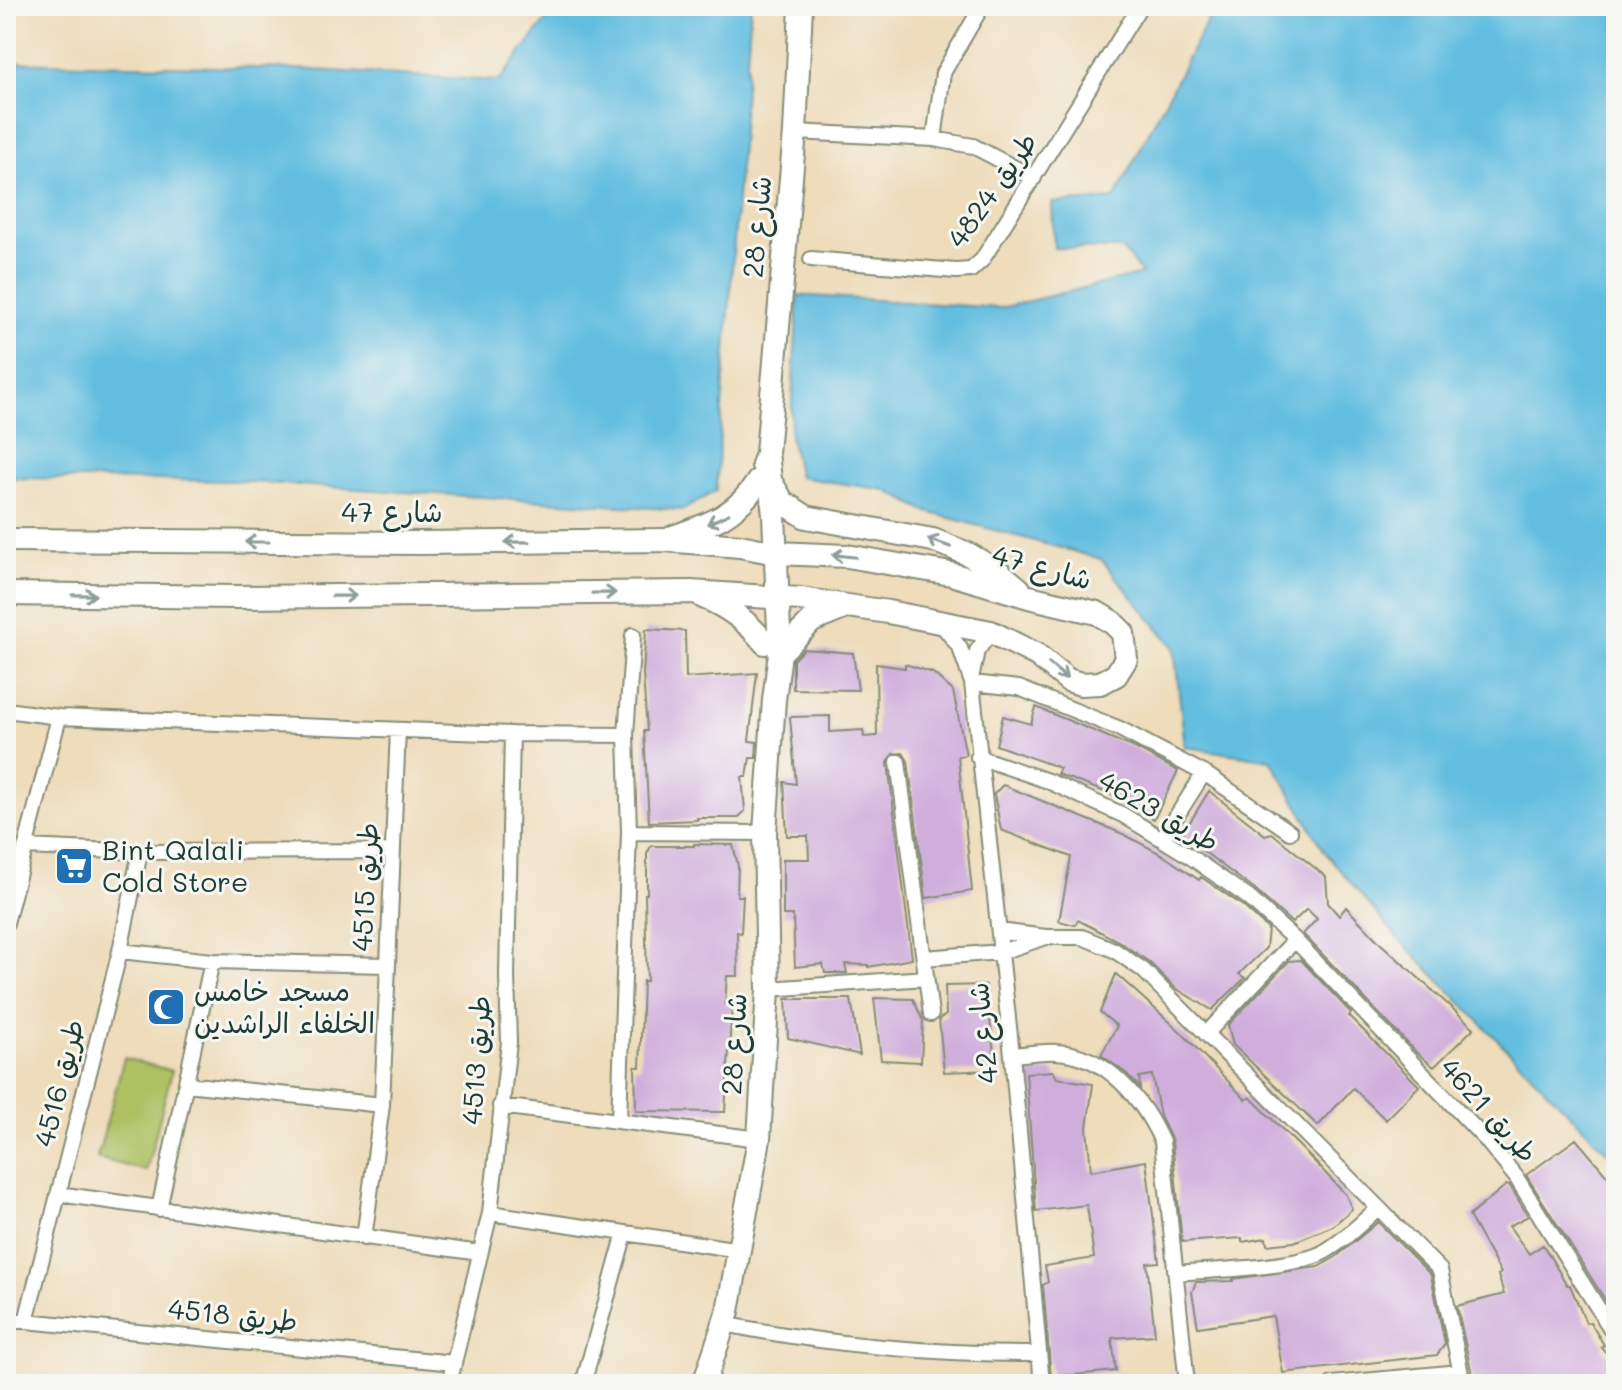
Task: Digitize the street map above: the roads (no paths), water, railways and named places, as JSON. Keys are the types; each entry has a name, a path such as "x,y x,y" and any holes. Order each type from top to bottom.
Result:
{"street":[{"name":"شارع 28","path":"704,1384 724,1324 759,1139 768,989 765,833 774,700 765,481 795,132 801,6"},
{"path":"934,139 943,73 982,6"},
{"name":"طريق 4824","path":"811,259 971,270 982,260 1140,6"},
{"path":"795,132 934,139 973,146 1034,178"},
{"path":"664,540 731,512 765,481 793,511 819,520 933,540 1000,573 1029,597"},
{"name":"شارع 47","path":"6,540 407,543 664,540 769,552 847,556 951,574 1097,613 1123,633 1126,659 1116,675 1100,683 1081,684 1068,680 1017,643 991,632 848,606 771,596 691,592 235,597 6,594"},
{"path":"691,592 728,609 772,648 812,621 848,606"},
{"name":"شارع 42","path":"939,621 960,648 972,681"},
{"name":"شارع 42","path":"991,632 977,651 972,681 1012,1055 1042,1384"},
{"path":"619,1121 629,832 626,735 633,635"},
{"path":"972,681 1019,688 1120,729 1204,773 1290,832"},
{"path":"6,710 59,717 512,734 626,735"},
{"path":"6,923 59,717"},
{"name":"طريق 4515","path":"364,1238 382,1105 398,730"},
{"name":"طريق 4513","path":"449,1384 490,1213 509,1042 507,975 512,734"},
{"name":"طريق 4623","path":"978,757 1086,796 1162,839 1249,898 1295,940"},
{"path":"898,762 931,1014"},
{"path":"1162,839 1204,773"},
{"path":"629,832 765,833"},
{"path":"25,847 140,852 392,851"},
{"name":"طريق 4516","path":"26,1321 120,951 140,852"},
{"path":"999,931 1046,937 1082,937 1114,950 1143,970 1440,1270 1461,1378 1332,1384"},
{"path":"924,958 1001,952 1046,937"},
{"path":"1206,1034 1295,940"},
{"name":"طريق 4621","path":"1295,940 1487,1141 1516,1177 1616,1337"},
{"path":"120,951 212,961 387,965"},
{"path":"159,1209 212,961"},
{"path":"768,989 926,978"},
{"path":"1012,1055 1058,1052 1086,1060 1111,1073 1133,1092 1150,1115 1162,1142 1187,1384"},
{"path":"186,1084 382,1105"},
{"path":"500,1106 759,1139"},
{"path":"58,1194 480,1253"},
{"path":"1176,1273 1303,1261 1323,1253 1340,1241 1378,1208"},
{"path":"490,1213 740,1250"},
{"path":"583,1384 625,1233"},
{"name":"طريق 4518","path":"6,1321 454,1363"},
{"path":"724,1324 879,1348 1039,1354"}],"water":[{"path":"557,6 751,6 716,491 683,510 236,481 6,478 6,62 298,69 499,81"},
{"path":"1215,6 1616,6 1616,1161 1397,937 1326,854 1271,760 1185,747 1174,647 1101,559 928,512 886,490 799,477 790,437 798,295 1000,308 1142,274 1122,249 1054,248 1052,203 1114,199"}],"place":[{"name":"Bint Qalali Cold Store","path":"74,866"},
{"name":"مسجد خامس الخلفاء الراشدين","path":"166,1007"}]}
